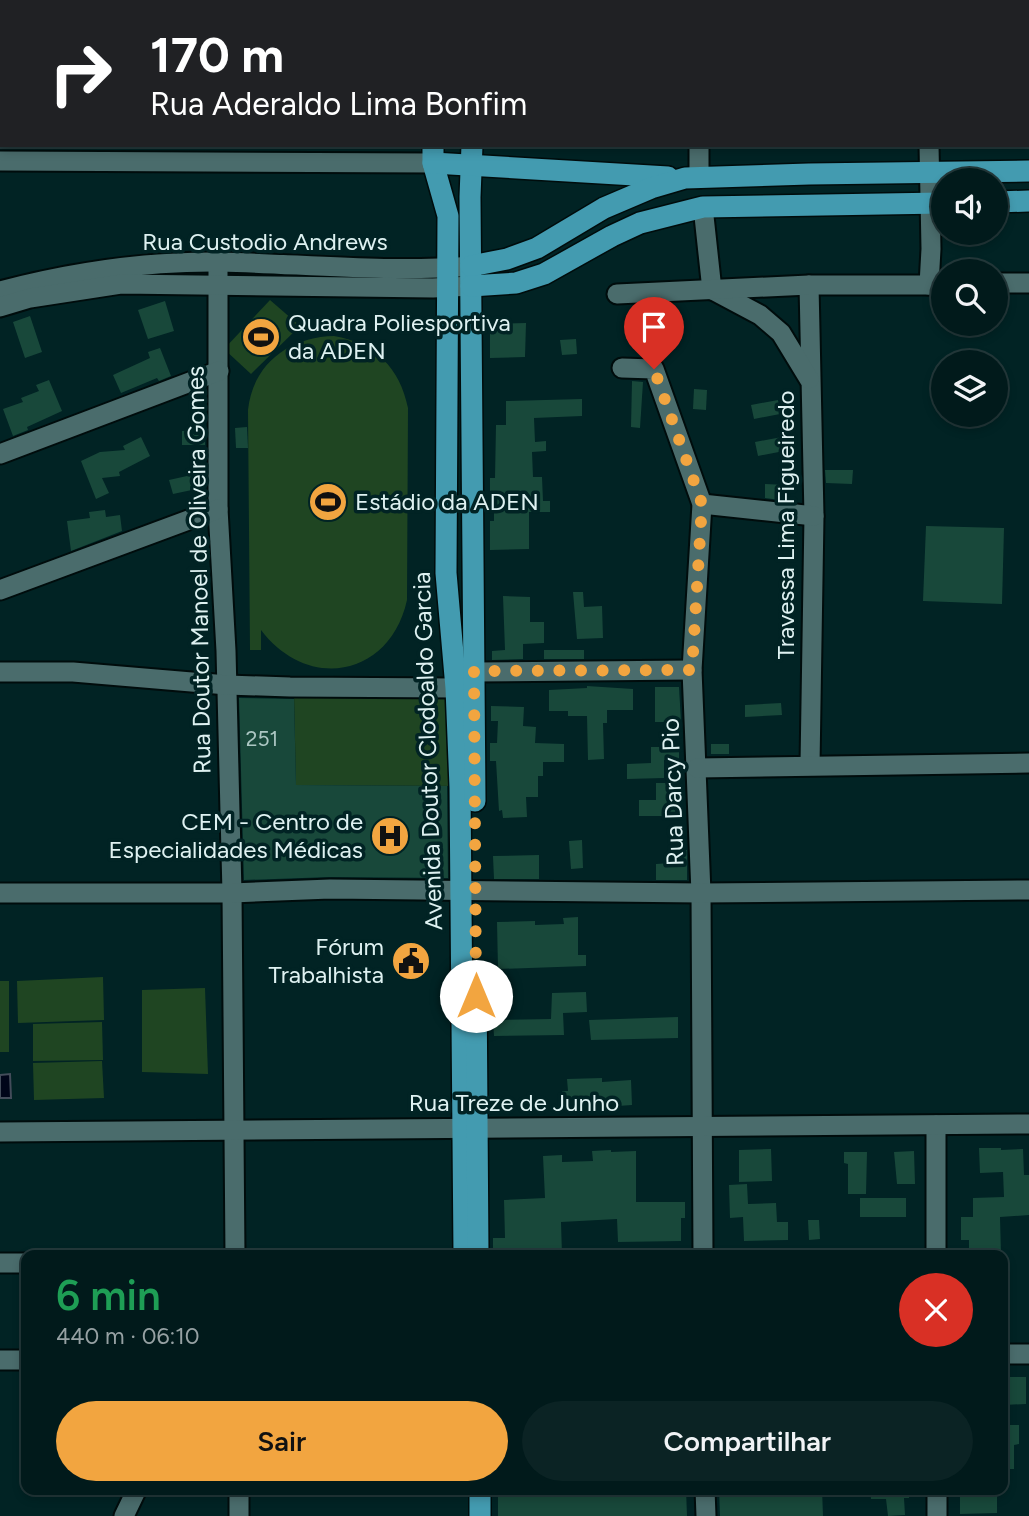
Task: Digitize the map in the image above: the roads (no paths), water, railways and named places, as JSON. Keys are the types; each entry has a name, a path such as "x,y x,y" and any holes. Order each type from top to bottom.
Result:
{"main road":[{"path":"433,154 472,155 692,178 1029,171"},
{"name":"Avenida Doutor Clodoaldo Garcia","path":"433,154 448,216 446,573 468,890"},
{"name":"Avenida Doutor Clodoaldo Garcia","path":"472,155 470,197 474,671 468,890 470,1128 478,1250"},
{"path":"809,174 809,206"},
{"path":"471,276 537,248 604,208 651,188 692,178"},
{"path":"1008,202 1029,201"},
{"path":"471,276 516,283 544,274 640,223 703,208 931,203"},
{"path":"447,449 472,449"},
{"path":"447,481 472,481"},
{"name":"Avenida Doutor Clodoaldo Garcia","path":"464,1250 470,1128"},
{"path":"466,1495 466,1516"},
{"path":"480,1495 480,1516"}],"street":[{"path":"692,178 699,147"},
{"path":"929,147 931,181"},
{"path":"0,161 433,154"},
{"path":"703,208 712,290"},
{"name":"Rua Custodio Andrews","path":"0,291 123,266 218,262 448,278"},
{"name":"Rua Doutor Manoel de Oliveira Gomes","path":"218,262 218,509 227,685 232,893 235,1250"},
{"path":"0,307 30,298 121,284 218,284 471,276"},
{"path":"1008,284 1029,283"},
{"path":"617,294 809,285 931,285"},
{"name":"Travessa Lima Figueiredo","path":"809,285 814,516 810,765"},
{"path":"760,315 765,297 775,287"},
{"path":"712,290 760,315 781,333 810,381"},
{"name":"Rua Darcy Pio","path":"622,368 654,369 702,504 692,670 701,893 703,1250"},
{"path":"0,454 219,371"},
{"path":"702,504 814,516"},
{"path":"0,590 218,509"},
{"path":"474,671 692,670"},
{"path":"0,672 73,672 227,685 456,688"},
{"path":"697,768 1029,764"},
{"path":"0,893 232,893 330,889 701,893 1029,890"},
{"name":"Rua Treze de Junho","path":"0,1132 1029,1124"},
{"path":"936,1125 936,1250"},
{"path":"0,1263 21,1262"},
{"path":"1008,1354 1029,1354"},
{"path":"0,1360 21,1360"},
{"path":"124,1516 134,1495"},
{"path":"239,1495 240,1516"},
{"path":"705,1495 706,1516"},
{"path":"937,1495 937,1516"}],"water":[{"path":"10,1074 11,1098 0,1098 0,1075"}],"place":[{"name":"Quadra Poliesportiva da ADEN","path":"261,337"},
{"name":"Estádio da ADEN","path":"328,502"},
{"name":"CEM - Centro de Especialidades Médicas","path":"390,836"},
{"name":"Fórum Trabalhista","path":"411,961"}]}
